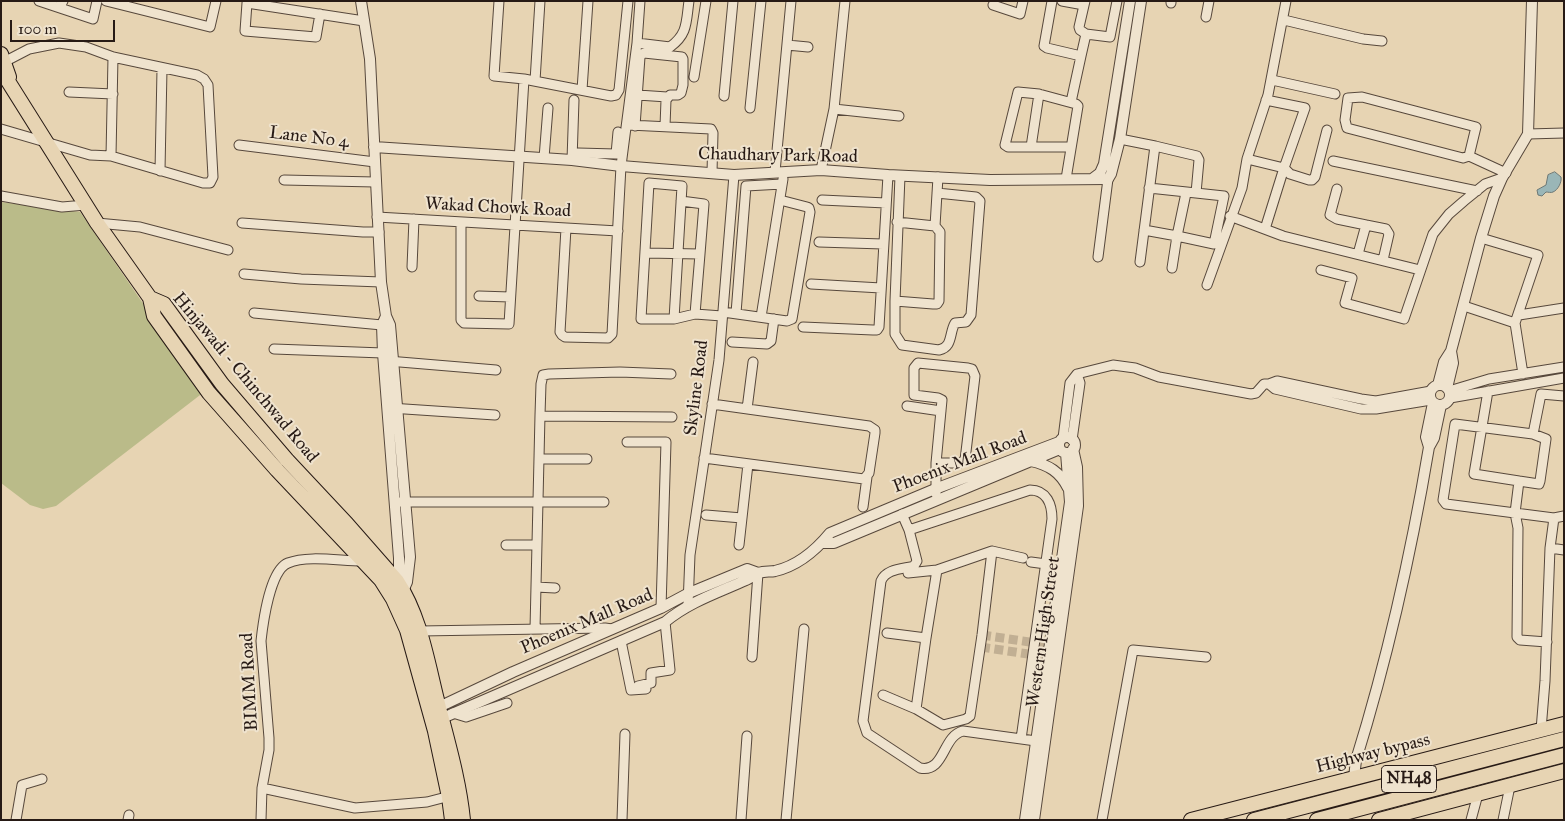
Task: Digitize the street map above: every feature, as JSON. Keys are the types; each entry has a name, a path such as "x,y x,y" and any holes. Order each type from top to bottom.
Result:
{"main road":[{"path":"2,62 14,90 97,224 150,298"},
{"name":"Hinjawadi - Chinchwad Road","path":"150,298 164,304 222,384 400,586 420,631 439,713 453,807 463,820"},
{"name":"Hinjawadi - Chinchwad Road","path":"150,298 154,316 208,393 381,580 393,599 407,630 439,713"},
{"path":"159,323 171,314"},
{"name":"Highway bypass","path":"1191,820 1564,724"},
{"name":"NH48","path":"1254,820 1564,739"},
{"name":"NH48","path":"1317,820 1564,755"},
{"path":"1379,820 1403,817 1478,794 1564,771"},
{"path":"453,807 471,820"}],"street":[{"path":"38,1 60,4 93,19 97,1"},
{"path":"106,1 210,28 216,1"},
{"path":"361,1 370,59 381,282 399,502 400,586"},
{"path":"499,1 494,76 524,79 611,96 616,95 619,90 628,1"},
{"path":"535,81 540,1"},
{"path":"582,90 588,1"},
{"path":"631,125 640,1"},
{"path":"636,47 670,47 678,41 685,30 689,1"},
{"path":"694,77 706,1"},
{"path":"724,96 733,1"},
{"path":"750,108 761,1"},
{"path":"761,317 782,184 779,172 791,1"},
{"path":"821,170 834,109 845,1"},
{"path":"993,5 1020,14 1024,1"},
{"path":"1052,1 1044,46 1081,56"},
{"path":"1062,1 1084,3 1080,30 1086,34 1129,39"},
{"path":"1110,37 1117,1"},
{"path":"1098,257 1108,179 1120,139 1129,39 1130,1"},
{"path":"1092,179 1100,173 1104,164 1129,39 1141,1"},
{"path":"1206,17 1209,1"},
{"path":"1207,285 1226,234 1230,216 1242,188 1247,159 1272,80 1286,1"},
{"path":"1354,778 1356,760 1398,606 1415,529 1429,447 1434,438 1440,395 1454,363 1451,351 1481,238 1494,196 1528,134 1532,1"},
{"path":"320,14 316,37 245,31 247,3 320,14 364,21"},
{"path":"1284,20 1362,39 1382,41"},
{"path":"1071,102 1086,34"},
{"path":"1,129 46,140 90,155 111,156 203,183 210,183 213,177 208,84 198,75 113,56 86,47 59,43 29,49 2,62"},
{"path":"787,45 808,47"},
{"path":"566,228 560,332 565,337 608,338 612,334 621,166 638,96 640,57 644,53 682,57 681,93 667,97 638,96"},
{"path":"111,156 113,56"},
{"path":"160,171 162,68"},
{"path":"461,222 461,320 464,323 509,324 524,79"},
{"path":"1272,80 1335,94"},
{"path":"69,92 112,94"},
{"path":"1066,179 1077,104 1039,94 1018,92 1005,145 1008,147 1070,147"},
{"path":"1031,147 1039,94"},
{"path":"665,126 667,97"},
{"path":"1469,156 1476,127 1362,97 1348,98 1345,120 1347,128 1462,158 1469,156 1504,176"},
{"path":"574,100 576,158"},
{"path":"1265,229 1305,108 1266,100"},
{"path":"544,158 548,108"},
{"path":"834,109 899,116"},
{"path":"631,125 711,129 713,133 712,173"},
{"path":"576,158 578,128"},
{"path":"1247,159 1284,168 1290,174 1312,180 1315,177 1326,130"},
{"path":"576,158 616,154 618,132"},
{"path":"1528,134 1564,133"},
{"path":"1120,139 1196,156 1199,160 1196,193"},
{"name":"Lane No 4","path":"239,146 374,162"},
{"path":"1140,262 1155,146"},
{"name":"Chaudhary Park Road","path":"374,147 544,158 576,158 621,166 734,175 821,170 990,180 1108,179"},
{"path":"1333,161 1477,191"},
{"path":"674,319 684,171"},
{"name":"Skyline Road","path":"685,607 689,593 690,555 718,360 734,175"},
{"path":"803,327 877,330 880,324 888,175"},
{"path":"900,176 897,222 895,334 902,346 939,350 944,349 949,344 956,323 966,322 971,315 980,200 976,197 937,193"},
{"path":"1321,270 1352,278 1345,303 1404,319 1433,234 1449,214 1477,191 1486,184 1504,176"},
{"path":"896,301 937,304 939,301 940,232 935,226 938,177"},
{"path":"284,180 375,182"},
{"path":"682,186 649,183 641,319 674,319 695,314 736,313 790,320 793,316 810,212 807,207 780,200"},
{"path":"736,313 746,186 782,184"},
{"path":"1144,230 1214,244 1224,196 1196,193 1186,194 1149,188"},
{"path":"1337,189 1330,216 1389,231 1389,240 1383,260"},
{"path":"1172,268 1186,194"},
{"path":"1,196 62,206 86,205"},
{"path":"822,200 886,203"},
{"path":"681,201 704,204 695,314"},
{"path":"1230,216 1283,236 1420,270"},
{"name":"Wakad Chowk Road","path":"377,217 618,231"},
{"path":"412,266 414,219"},
{"path":"897,222 935,226"},
{"path":"242,223 379,232"},
{"path":"97,224 140,227 228,250"},
{"path":"1358,254 1366,225"},
{"path":"1481,238 1538,256 1517,319 1523,374"},
{"path":"818,242 884,244"},
{"path":"645,253 700,254"},
{"path":"244,274 301,279 381,282"},
{"path":"811,284 881,288"},
{"path":"479,296 510,297"},
{"path":"1464,306 1517,319 1564,308"},
{"path":"254,313 384,321"},
{"path":"732,342 767,344 772,340 774,319"},
{"path":"274,349 386,358 496,370"},
{"path":"747,409 753,362"},
{"path":"822,543 834,543 902,514 936,494 936,463 942,400 940,398 914,395 914,368 916,364 968,368 972,369 975,376 965,460 960,463 936,463"},
{"path":"1066,445 1070,383 1077,374 1113,365 1135,368 1159,377 1251,394 1256,393 1264,384 1270,384 1275,390 1362,409 1376,410 1440,395 1490,379 1564,367"},
{"path":"535,629 541,379 546,374 620,372 671,374"},
{"path":"1440,395 1488,391 1564,378"},
{"path":"1488,391 1482,426 1474,474 1539,484 1546,439 1533,434 1482,426 1457,423 1454,425 1443,502 1446,504 1554,518 1564,516"},
{"path":"1533,434 1541,394 1564,396"},
{"path":"712,404 873,427 875,433 863,507"},
{"path":"907,406 941,411"},
{"path":"391,408 495,414"},
{"path":"540,416 672,418"},
{"path":"627,442 666,442 662,608"},
{"name":"Phoenix Mall Road","path":"989,473 1031,461 1066,445"},
{"name":"Phoenix Mall Road","path":"439,713 513,672 662,608 689,593 747,569 758,573 774,572 789,566 811,553 830,532 1066,445"},
{"name":"Western High Street","path":"1063,581 1061,566 1070,502 1066,445"},
{"name":"Western High Street","path":"1025,820 1033,793 1063,581 1078,506 1077,467 1066,445"},
{"path":"704,458 860,480 867,477"},
{"path":"539,459 587,459"},
{"path":"1031,461 1051,468 1064,480 1070,491"},
{"path":"739,545 748,464"},
{"path":"1519,482 1515,513 1518,528 1517,637 1520,640 1547,642"},
{"path":"909,530 1030,490 1036,490 1049,499 1052,512 1046,564 1021,739"},
{"path":"399,502 604,502"},
{"path":"902,514 909,530 916,564 888,572 883,575 881,581 863,721 866,733 920,768 928,769 935,766 953,735 957,732 962,731 1036,741"},
{"path":"706,515 742,518"},
{"path":"1541,730 1547,642 1550,548 1554,518"},
{"path":"506,545 537,545"},
{"path":"1550,548 1564,550"},
{"path":"908,573 936,570 992,551 1061,566"},
{"path":"883,695 916,709 943,725 966,719 970,716 992,551"},
{"name":"BIMM Road","path":"261,820 262,788 269,750 269,738 261,641 262,625 270,588 287,563 312,558 362,561"},
{"path":"916,709 936,570"},
{"path":"752,657 758,573"},
{"name":"Phoenix Mall Road","path":"439,713 665,622 685,607 725,588 748,580 758,573"},
{"path":"536,587 555,588"},
{"path":"638,686 652,683 651,673 670,670 665,622"},
{"path":"420,631 605,628 612,630"},
{"path":"786,820 804,629"},
{"path":"887,633 926,638"},
{"path":"621,641 632,690 650,689"},
{"path":"1102,820 1134,650 1206,657"},
{"name":"Western High Street","path":"1034,820 1033,793 1036,741 1053,652"},
{"path":"439,713 466,717 506,704"},
{"path":"622,820 625,734"},
{"path":"741,820 747,736"},
{"path":"16,820 22,785 42,779"},
{"path":"1503,820 1510,786"},
{"path":"262,788 355,808 427,802 453,807"},
{"path":"1471,820 1478,794"}],"green space":[{"path":"1,202 80,212 204,392 56,506 43,509 30,505 1,483"}],"water":[{"path":"1555,172 1561,177 1558,188 1552,192 1546,192 1542,196 1538,195 1537,190 1546,185 1548,175"}],"tunnel":[{"path":"982,635 1050,645"},
{"path":"981,647 1048,657"}]}
